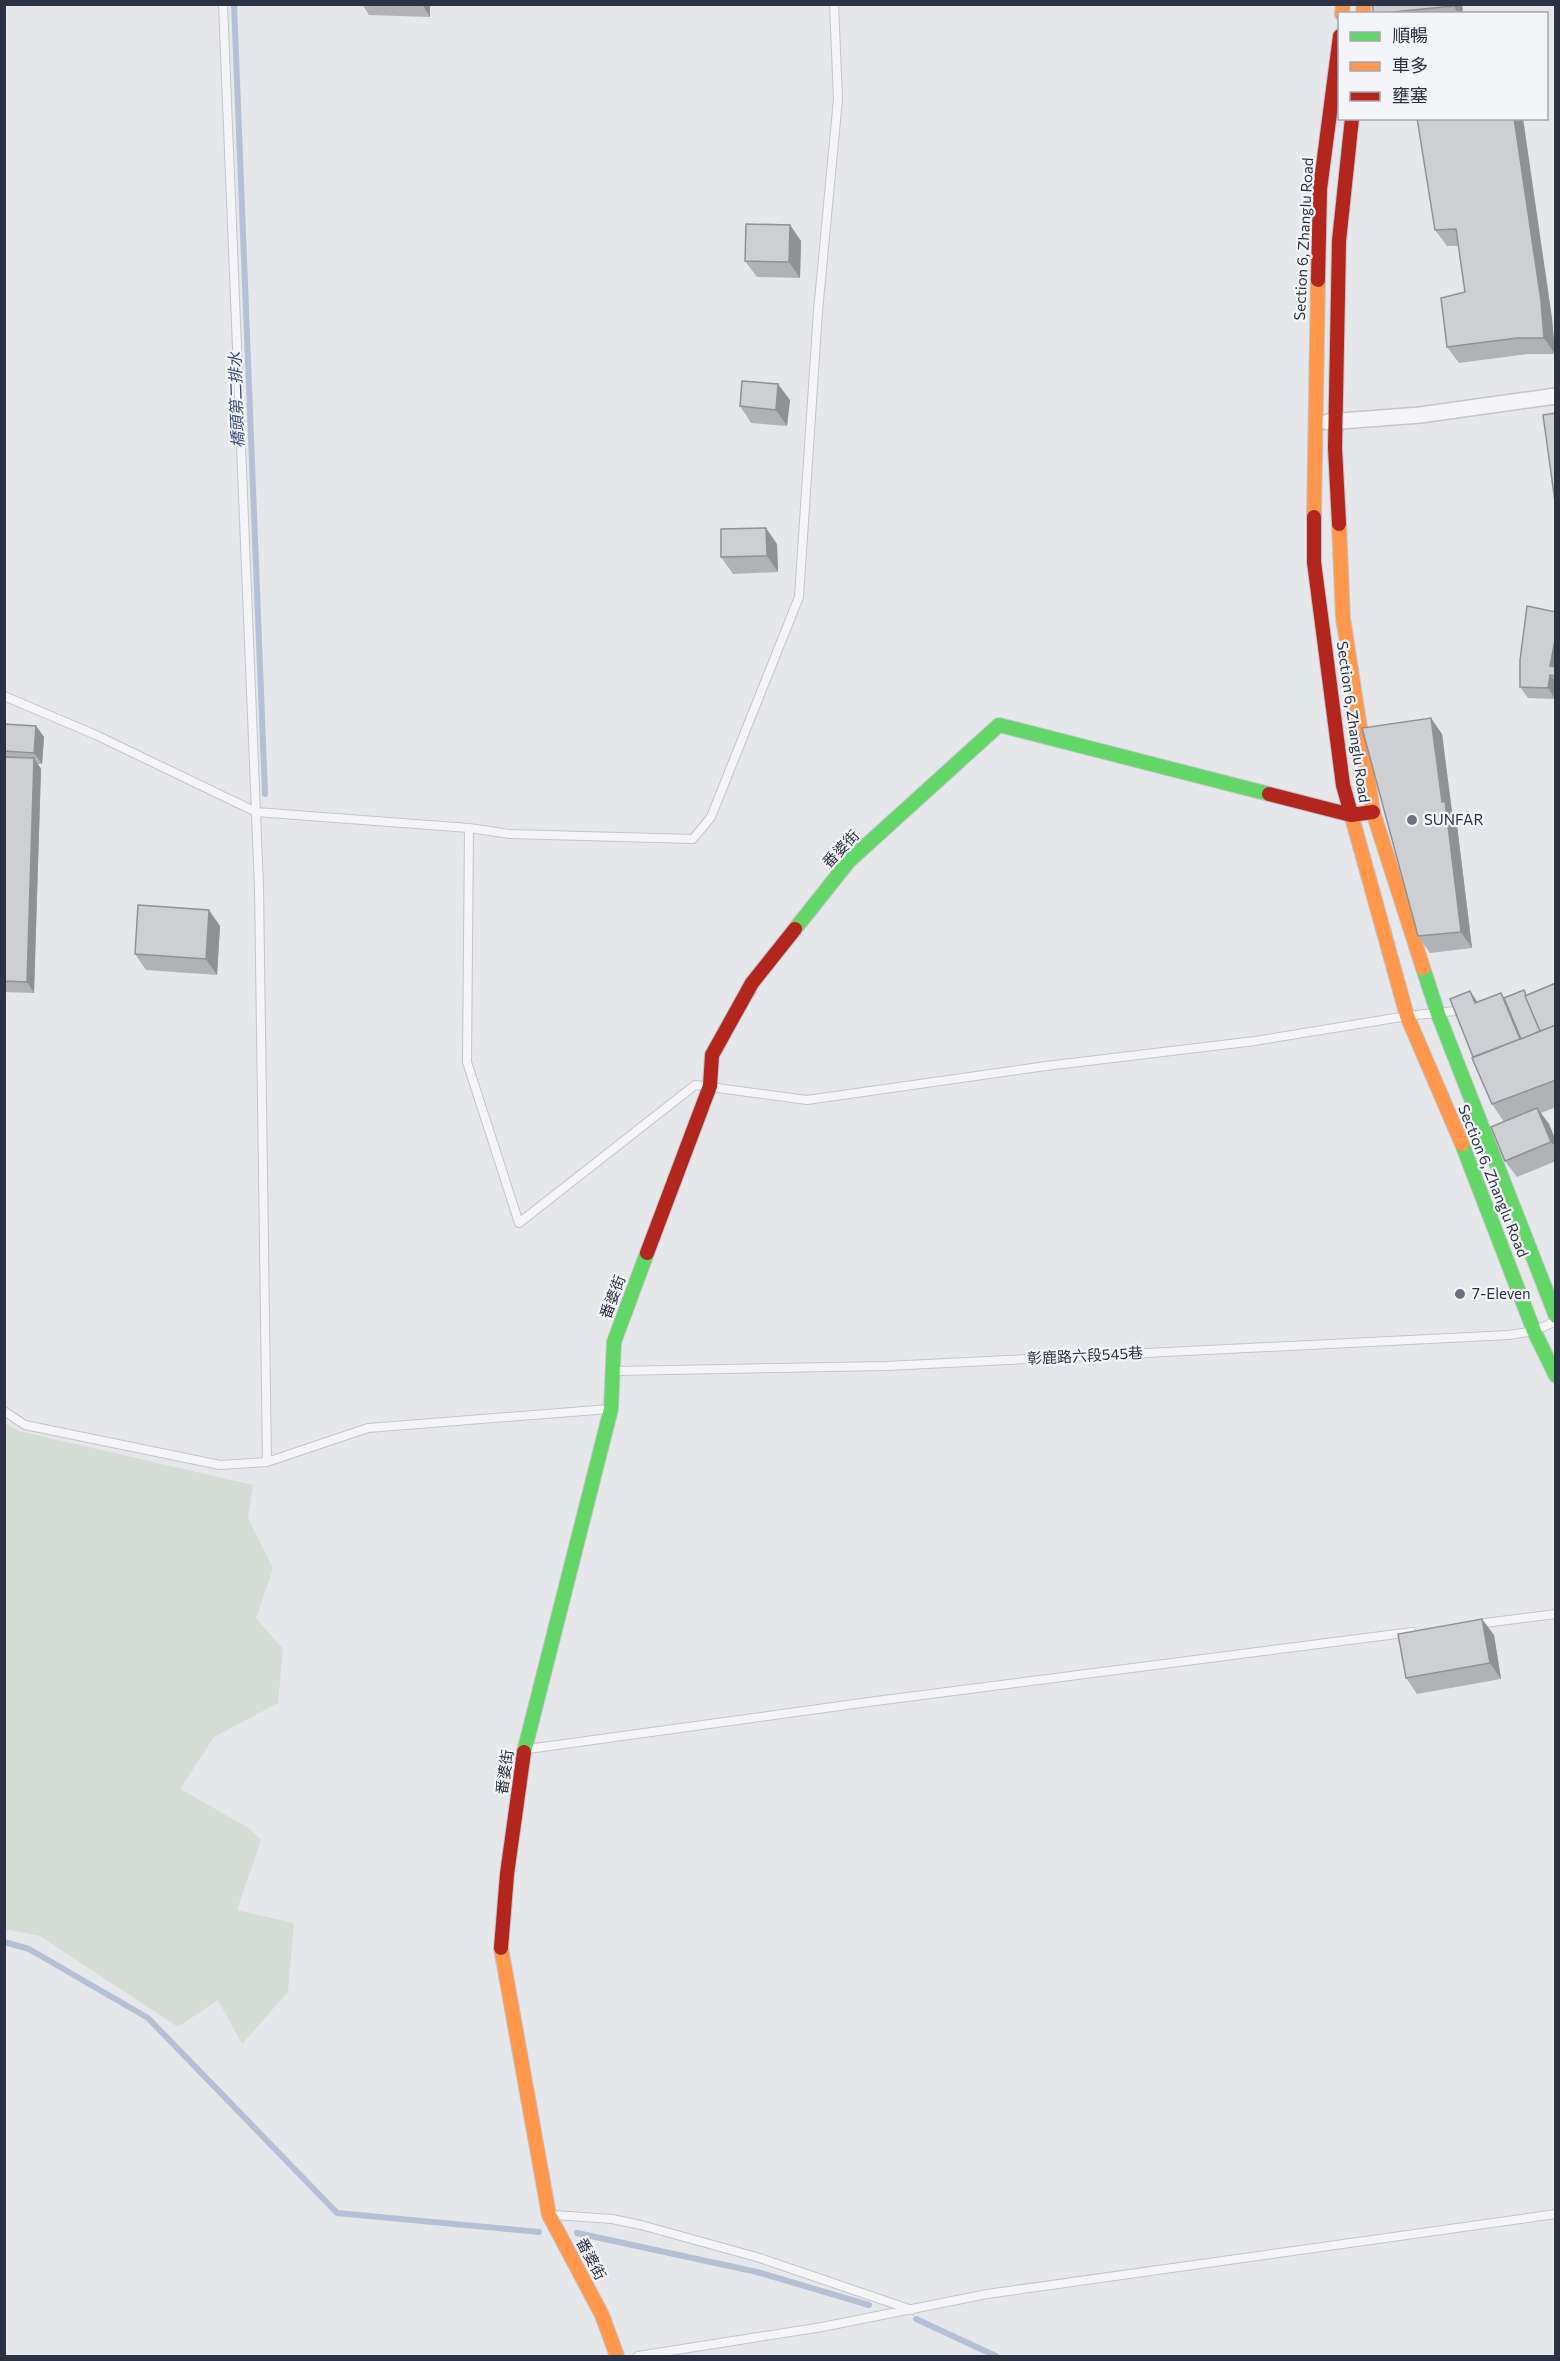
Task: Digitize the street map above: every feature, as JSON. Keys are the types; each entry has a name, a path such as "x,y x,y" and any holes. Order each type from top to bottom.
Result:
{"main road":[{"name":"Section 6, Zhanglu Road","path":"1338,51 1320,189 1313,423 1314,562 1343,785 1407,1016 1456,1130 1534,1330 1556,1376"},
{"name":"Section 6, Zhanglu Road","path":"1352,120 1339,241 1336,422 1343,618 1373,812 1438,1014 1556,1316"},
{"name":"番婆街","path":"617,2356 602,2315 549,2215 501,1950 507,1874 524,1750 611,1409 614,1341 710,1086 712,1055 752,983 849,861 999,725 1350,815 1373,812"}],"street":[{"path":"1313,423 1420,415 1556,396"}],"lane":[{"path":"223,4 256,812 267,1462"},
{"path":"4,696 96,735 256,812 469,828 510,834 693,839 711,817 799,597 818,311 838,99 834,4"},
{"path":"469,828 467,1062 519,1222 695,1085 807,1100 1046,1066 1255,1041 1407,1016 1476,1008"},
{"name":"彰鹿路六段545巷","path":"613,1371 886,1366 1509,1335 1534,1330 1556,1321"},
{"path":"4,1411 25,1425 220,1465 267,1462 368,1428 611,1409"},
{"path":"1462,1626 1556,1614"},
{"path":"524,1750 876,1701 1427,1630"},
{"path":"638,2356 913,2310 987,2294 1556,2214"},
{"path":"549,2215 612,2219 641,2225 760,2258 913,2310"}],"shaded area":[{"path":"5,1423 19,1431 253,1485 248,1518 273,1568 256,1618 283,1649 278,1703 214,1737 180,1789 249,1828 261,1840 237,1910 294,1923 288,1992 242,2044 218,2000 178,2027 40,1936 5,1929"}],"building":[{"path":"1373,4 1453,4 1453,6 1393,12 1373,12"},
{"path":"1417,120 1514,120 1541,301 1544,338 1517,338 1447,347 1441,298 1465,292 1456,229 1435,230"},
{"path":"746,224 790,225 789,262 745,261"},
{"path":"742,381 778,384 776,410 740,406"},
{"path":"1556,413 1556,509 1543,415"},
{"path":"766,528 767,556 721,557 721,529"},
{"path":"1527,606 1556,612 1556,635 1550,666 1556,667 1556,676 1550,675 1548,688 1520,687 1520,660"},
{"path":"1431,718 1442,802 1445,801 1461,932 1418,936 1362,728"},
{"path":"4,724 36,726 34,753 4,751"},
{"path":"4,757 34,758 27,982 4,981"},
{"path":"138,905 209,910 206,959 135,954"},
{"path":"1556,983 1556,1025 1540,1031 1525,996"},
{"path":"1524,990 1540,1031 1521,1039 1504,998"},
{"path":"1470,991 1475,1003 1501,993 1520,1039 1473,1057 1450,999"},
{"path":"1556,1025 1556,1080 1492,1104 1472,1058"},
{"path":"1537,1108 1551,1142 1505,1161 1491,1127"},
{"path":"1482,1619 1490,1663 1406,1678 1398,1634"}],"waterway":[{"name":"橋頭第二排水","path":"234,4 265,794"},
{"path":"4,1942 29,1949 148,2018 337,2213 539,2232"},
{"path":"577,2233 757,2272 869,2305"},
{"path":"916,2319 996,2356"}],"traffic: fast":[{"path":"795,929 849,861 999,725 1269,794"},
{"path":"1423,968 1438,1014 1556,1316"},
{"path":"1462,1144 1534,1331 1556,1376"},
{"path":"524,1752 611,1409 614,1342 647,1253"}],"traffic: slow":[{"path":"1342,12 1343,4"},
{"path":"1363,12 1364,4"},
{"path":"1314,517 1318,280"},
{"path":"1339,524 1343,618 1373,812 1423,968"},
{"path":"1350,810 1407,1016 1462,1144"},
{"path":"501,1948 549,2215 602,2315 617,2356"}],"traffic: jam":[{"path":"1318,280 1320,189 1338,51"},
{"path":"1339,524 1335,448 1339,241 1352,120"},
{"path":"1314,517 1314,562 1343,785 1350,810"},
{"path":"1269,794 1351,815 1373,812"},
{"path":"647,1253 710,1086 712,1055 752,983 795,929"},
{"path":"501,1948 507,1874 524,1752"}],"place":[{"name":"SUNFAR","path":"1412,820"},
{"name":"7-Eleven","path":"1460,1294"}]}
